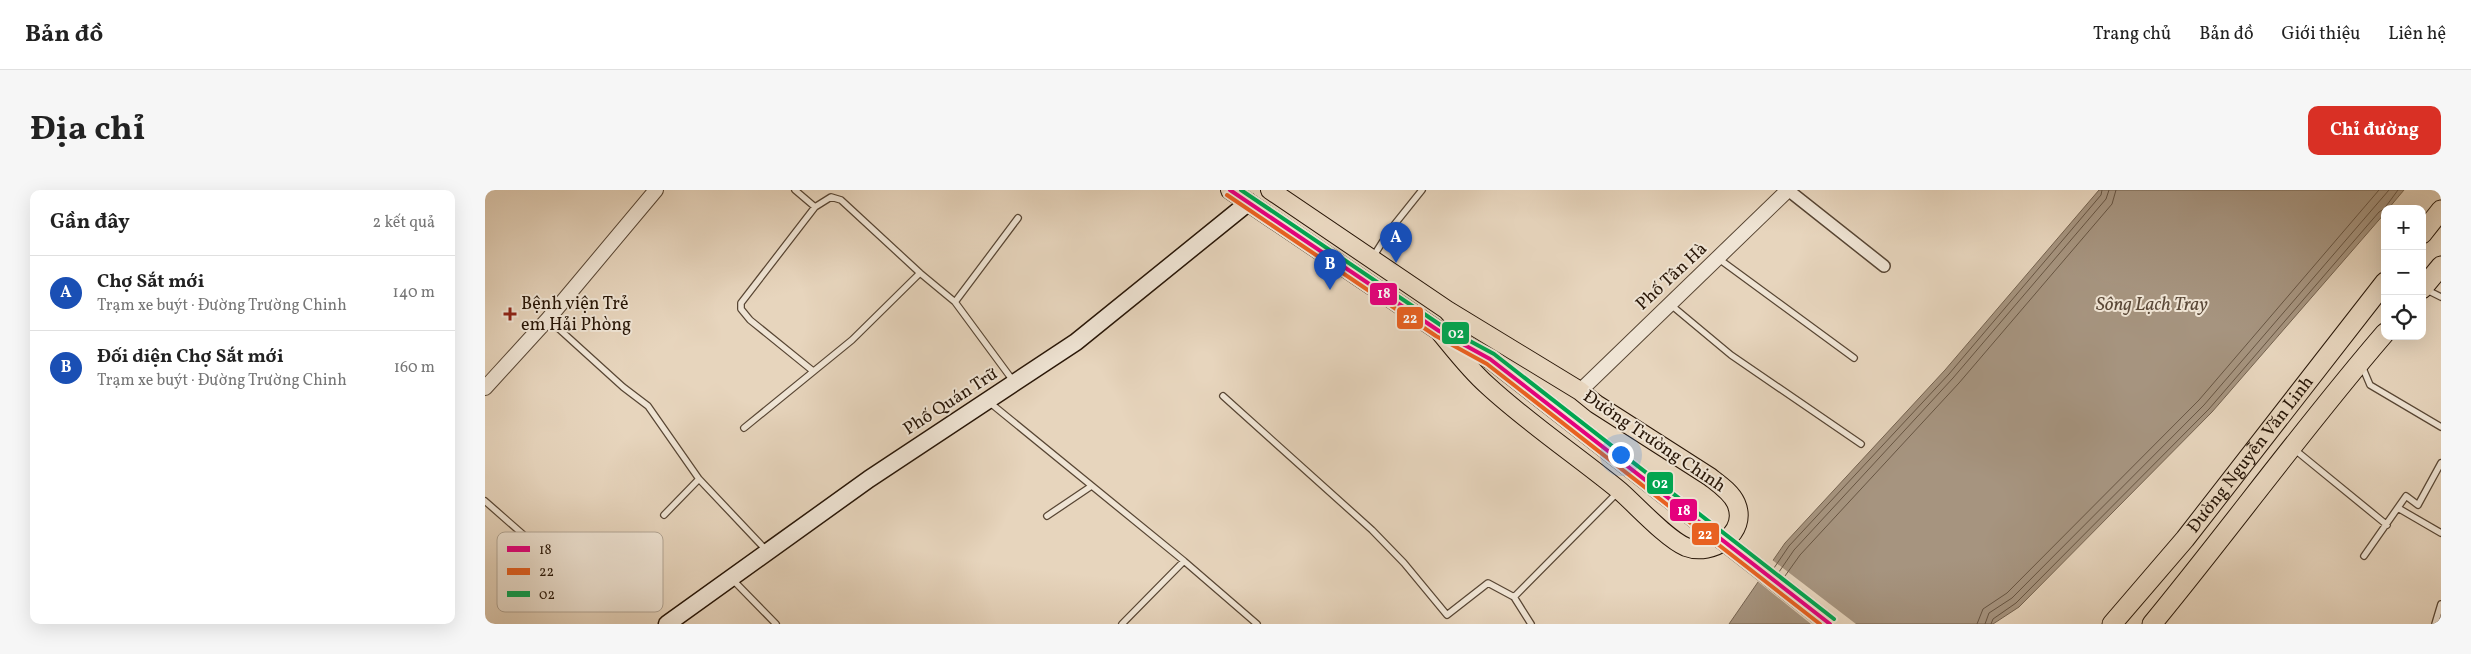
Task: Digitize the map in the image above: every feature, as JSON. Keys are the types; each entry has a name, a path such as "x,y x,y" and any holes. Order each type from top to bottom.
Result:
{"highway":[{"path":"2426,229 2441,210"},
{"path":"2426,286 2439,272"},
{"name":"Đường Nguyễn Văn Linh","path":"2112,624 2185,539 2381,287"},
{"name":"Đường Nguyễn Văn Linh","path":"2152,624 2215,547 2291,446 2381,337"}],"main road":[{"name":"Đường Trường Chinh","path":"1230,190 1439,331 1490,358"},
{"name":"Đường Trường Chinh","path":"1274,191 1447,310 1580,391 1596,404 1710,477 1727,491 1737,504 1737,525 1728,540 1698,549 1688,548 1679,543 1619,491 1486,384 1439,331"},
{"name":"Phố Quán Trữ","path":"667,624 869,479 1076,342 1249,202"},
{"name":"Đường Trường Chinh","path":"1447,310 1490,358"},
{"path":"1490,358 1830,624"}],"street":[{"path":"485,388 548,319 656,190"},
{"path":"1788,190 1884,266"},
{"name":"Phố Tân Hà","path":"1580,391 1669,303 1719,259 1788,190"}],"lane":[{"path":"795,190 815,207"},
{"path":"1372,258 1390,230 1423,190"},
{"path":"813,371 750,320 741,309 741,303 815,207 831,197 841,200 920,273 955,302 1015,384"},
{"path":"955,302 1018,218"},
{"path":"1719,259 1854,358"},
{"path":"744,428 852,340 920,273"},
{"path":"2426,290 2441,297"},
{"path":"1669,303 1759,375 1861,444"},
{"path":"548,319 623,387 649,406 699,479 767,551"},
{"path":"2360,361 2369,385 2441,427"},
{"path":"1223,396 1372,530 1404,563 1447,615 1487,583 1514,597 1531,624"},
{"path":"987,401 1184,561 1257,624"},
{"path":"2291,446 2387,525"},
{"path":"2364,556 2406,496 2418,506 2441,463"},
{"path":"664,515 699,479"},
{"path":"1047,516 1091,487"},
{"path":"1514,597 1619,491"},
{"path":"485,501 520,532"},
{"path":"2398,508 2441,533"},
{"path":"1122,624 1184,561"},
{"path":"730,577 775,624"},
{"path":"2435,624 2441,604"}],"water":[{"name":"Sông Lạch Tray","path":"2099,190 2404,190 2391,205 2381,205 2381,218 2212,412 2019,607 1993,624 1729,624 1785,543 1945,370"}],"pier":[{"path":"1771,559 1856,624 1811,624 1756,580"}],"transit line":[{"name":"18","path":"1230,190 1439,331 1490,359 1830,624"},
{"name":"02","path":"1241,190 1442,326 1494,354 1834,619"},
{"name":"22","path":"1227,195 1436,336 1487,364 1820,624"}],"place":[{"name":"Chợ Sắt mới","path":"1396,263"},
{"name":"Đối diện Chợ Sắt mới","path":"1330,290"},
{"name":"Bệnh viện Trẻ em Hải Phòng","path":"510,314"}]}
